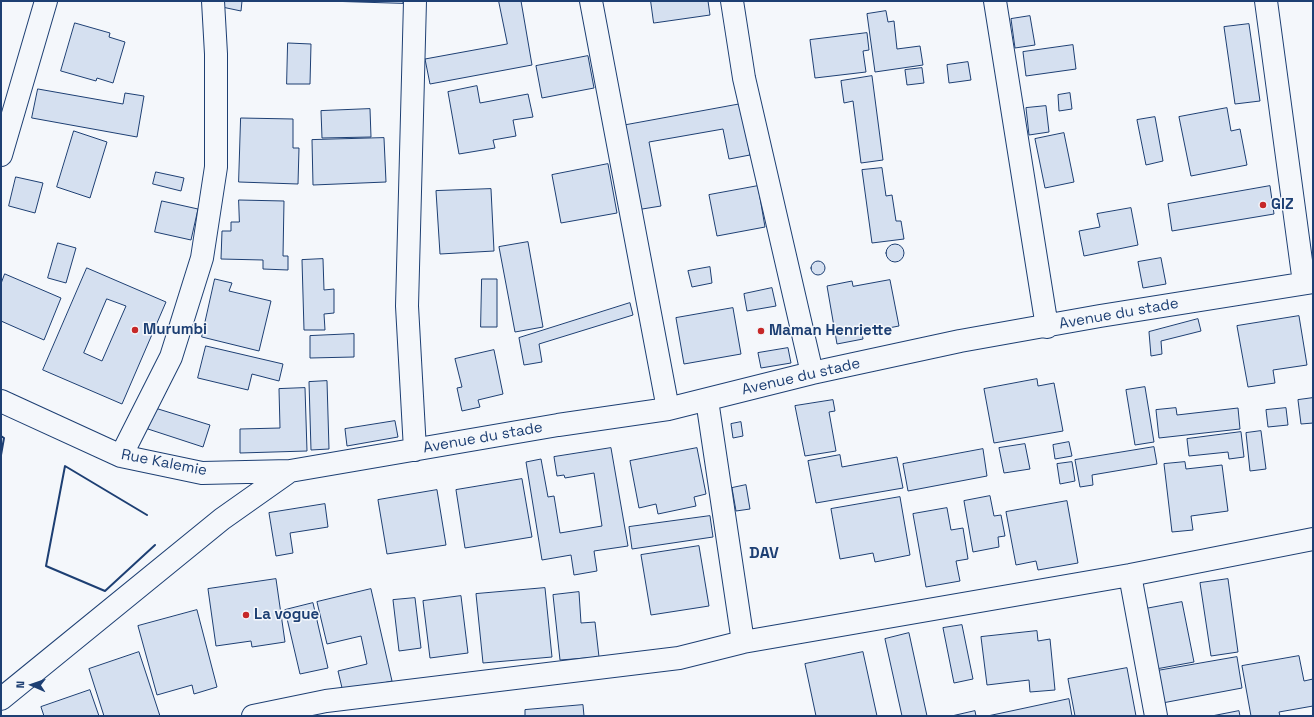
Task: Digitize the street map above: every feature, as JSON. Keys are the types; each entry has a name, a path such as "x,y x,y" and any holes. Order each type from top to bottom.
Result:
{"street":[{"path":"1,154 46,1"},
{"path":"121,456 171,357 202,258 216,168 216,54 213,1"},
{"path":"415,1 407,306 415,450"},
{"path":"591,1 668,409"},
{"path":"732,1 744,78 812,373"},
{"path":"995,1 1047,327"},
{"path":"1266,1 1308,282"},
{"name":"Avenue du stade","path":"290,471 558,425 668,409 812,373 960,341 1047,327 1100,316 1308,282"},
{"path":"707,400 743,642"},
{"name":"Rue Kalemie","path":"1,401 121,456 202,473 290,471"},
{"path":"1,699 222,519 290,471"},
{"path":"253,716 326,701 679,658 743,642 1130,575 1313,539"},
{"path":"1130,575 1156,716"}],"building":[{"path":"223,1 242,1 241,11 222,7"},
{"path":"327,1 403,1 403,3"},
{"path":"499,1 521,1 532,65 430,84 425,59 507,44"},
{"path":"651,1 708,1 710,15 654,23"},
{"path":"886,11 888,22 894,21 897,49 920,46 923,65 875,72 867,14"},
{"path":"1030,16 1035,45 1015,48 1011,19"},
{"path":"75,23 110,33 109,37 125,42 113,83 97,78 96,81 61,71"},
{"path":"1249,24 1260,101 1235,104 1224,27"},
{"path":"867,33 869,50 863,51 866,72 815,78 810,40"},
{"path":"288,43 311,44 310,84 287,84"},
{"path":"1073,45 1076,69 1026,76 1023,52"},
{"path":"588,56 594,88 542,98 536,66"},
{"path":"968,62 971,80 949,83 947,65"},
{"path":"922,68 924,83 907,85 905,70"},
{"path":"872,76 883,160 861,163 853,101 844,103 841,81"},
{"path":"477,86 480,103 528,94 533,117 513,120 516,136 493,140 495,148 459,154 448,92"},
{"path":"38,89 123,104 125,93 144,96 137,137 32,118"},
{"path":"1070,93 1072,109 1059,111 1058,95"},
{"path":"741,104 750,155 729,159 723,129 649,142 661,206 636,210 621,126"},
{"path":"1046,106 1049,132 1029,135 1026,108"},
{"path":"1227,108 1231,131 1240,129 1247,165 1191,176 1179,117"},
{"path":"370,109 371,137 322,138 321,111"},
{"path":"1155,117 1163,161 1146,165 1137,120"},
{"path":"241,118 293,119 293,148 299,148 298,184 239,182"},
{"path":"74,131 107,142 90,198 57,187"},
{"path":"1064,133 1074,182 1045,188 1035,139"},
{"path":"384,138 386,182 313,185 312,140"},
{"path":"608,164 617,213 561,223 552,175"},
{"path":"882,168 886,196 892,195 896,221 901,221 904,239 872,243 862,170"},
{"path":"156,172 184,178 181,191 153,184"},
{"path":"16,177 43,183 35,213 9,206"},
{"path":"758,186 765,227 717,236 709,195"},
{"path":"1270,186 1274,214 1172,231 1168,204"},
{"path":"491,189 494,251 440,254 436,191"},
{"path":"239,200 284,201 283,256 288,256 288,270 263,269 263,260 221,259 222,231 231,231 231,222 239,222"},
{"path":"162,201 198,209 191,240 155,232"},
{"path":"1131,208 1138,245 1084,256 1079,231 1100,227 1097,214"},
{"path":"528,242 543,327 515,332 499,247"},
{"path":"58,243 76,248 66,283 48,278"},
{"path":"891,244 899,244 904,249 902,260 899,262 891,262 886,257 886,249"},
{"path":"1161,258 1166,284 1143,288 1138,262"},
{"path":"323,259 324,290 334,289 334,313 324,314 325,330 304,330 302,260"},
{"path":"815,261 821,261 825,265 825,271 821,275 815,275 811,271 811,265"},
{"path":"710,267 712,283 692,287 688,271"},
{"name":"Murumbi","path":"87,268 166,302 122,404 43,370","holes":["107,299 126,306 102,361 84,353"]},
{"path":"5,274 61,298 44,340 1,321 1,284"},
{"path":"215,279 232,283 229,291 271,301 259,351 202,337"},
{"path":"482,279 497,279 497,327 481,327"},
{"path":"890,280 899,326 862,333 863,339 837,344 827,286 852,281 853,286"},
{"path":"772,288 776,306 747,311 744,294"},
{"path":"630,303 633,315 539,344 542,362 524,365 519,338"},
{"path":"733,308 741,354 684,364 676,318"},
{"path":"1299,316 1307,365 1273,370 1275,383 1248,387 1237,326"},
{"path":"1198,319 1201,331 1161,341 1162,354 1151,356 1149,332"},
{"path":"354,334 354,357 310,358 310,336"},
{"path":"206,346 283,364 279,381 252,374 248,390 198,378"},
{"path":"788,348 791,363 761,368 758,353"},
{"path":"494,350 503,394 478,400 480,407 462,411 457,388 462,387 455,359"},
{"path":"1037,379 1038,386 1054,383 1063,431 994,443 984,389"},
{"path":"327,381 329,449 311,450 309,382"},
{"path":"1145,387 1154,442 1135,445 1126,390"},
{"path":"305,388 307,451 240,453 240,429 280,428 279,389"},
{"path":"1313,398 1313,423 1301,424 1298,400"},
{"path":"833,400 835,411 829,412 836,451 805,456 795,406"},
{"path":"155,408 210,425 203,447 148,429"},
{"path":"1176,408 1177,415 1238,408 1240,429 1159,438 1156,410"},
{"path":"1286,408 1288,425 1268,427 1266,410"},
{"path":"395,421 398,437 347,446 345,429"},
{"path":"741,422 743,436 733,438 731,424"},
{"path":"1261,431 1266,469 1250,471 1246,433"},
{"path":"1241,432 1244,457 1229,459 1228,452 1189,456 1187,439"},
{"path":"1069,442 1072,456 1055,459 1053,445"},
{"path":"1025,444 1030,469 1004,473 999,448"},
{"path":"1154,447 1157,464 1092,475 1093,485 1080,487 1075,460"},
{"path":"611,448 628,546 594,551 597,571 574,575 571,555 542,560 526,462 541,459 548,497 554,496 560,533 602,526 594,473 565,478 564,475 557,476 554,457"},
{"path":"697,448 706,494 694,497 696,506 658,514 656,504 639,508 630,461"},
{"path":"983,449 987,476 908,491 903,464"},
{"path":"840,455 842,467 897,457 903,488 816,503 808,461"},
{"path":"1072,462 1075,481 1060,484 1057,464"},
{"path":"1185,462 1186,469 1222,465 1228,511 1191,516 1193,530 1172,532 1164,464"},
{"path":"522,479 532,537 465,548 456,490"},
{"path":"746,485 750,509 736,511 732,488"},
{"path":"437,490 446,545 387,554 378,500"},
{"path":"990,496 994,516 1001,515 1005,536 998,537 999,547 973,552 964,501"},
{"path":"900,497 910,555 875,562 873,553 840,559 831,509"},
{"path":"1067,501 1078,563 1038,570 1036,561 1016,565 1006,512"},
{"path":"325,504 328,527 290,533 293,553 276,556 269,513"},
{"path":"947,508 951,530 963,528 968,559 956,561 960,581 926,587 913,514"},
{"path":"710,516 713,537 632,549 629,527"},
{"path":"699,546 709,606 651,615 641,555"},
{"name":"La vogue","path":"276,579 285,642 252,647 251,641 216,646 208,589"},
{"path":"1228,579 1238,652 1211,656 1200,583"},
{"path":"545,588 552,657 483,663 476,594"},
{"path":"371,589 392,681 343,692 338,671 367,664 361,636 327,644 317,602"},
{"path":"579,592 581,623 595,622 599,657 560,660 553,595"},
{"path":"461,596 468,653 430,658 423,601"},
{"path":"415,598 421,648 399,651 393,600"},
{"path":"1182,602 1194,662 1156,669 1145,609"},
{"path":"313,603 328,668 300,674 285,610"},
{"path":"197,610 217,687 194,694 192,685 157,695 138,626"},
{"path":"962,625 973,679 954,683 943,628"},
{"path":"1037,631 1038,641 1050,639 1055,690 1030,692 1029,680 987,685 981,637"},
{"path":"909,633 927,716 902,716 885,639"},
{"path":"139,652 160,716 104,716 89,669"},
{"path":"863,652 877,716 816,716 805,664"},
{"path":"1299,656 1304,681 1313,679 1313,706 1279,712 1280,716 1251,716 1242,666"},
{"path":"1237,657 1242,688 1157,704 1151,672"},
{"path":"1127,668 1136,716 1075,716 1068,679"},
{"path":"90,690 99,716 44,716 41,707"},
{"path":"1069,699 1072,716 988,716"},
{"path":"583,705 584,716 525,716 525,710"},
{"path":"975,711 976,716 952,716"},
{"path":"1239,711 1240,716 1212,716"}],"wall":[{"path":"1,436 4,438 1,455"},
{"path":"147,515 65,466 46,566 105,591 155,545"}],"place":[{"name":"GIZ","path":"1263,205"},
{"name":"Murumbi","path":"135,330"},
{"name":"Maman Henriette","path":"761,331"},
{"name":"La vogue","path":"246,615"}],"district":[{"name":"DAV","path":"764,554"}]}
